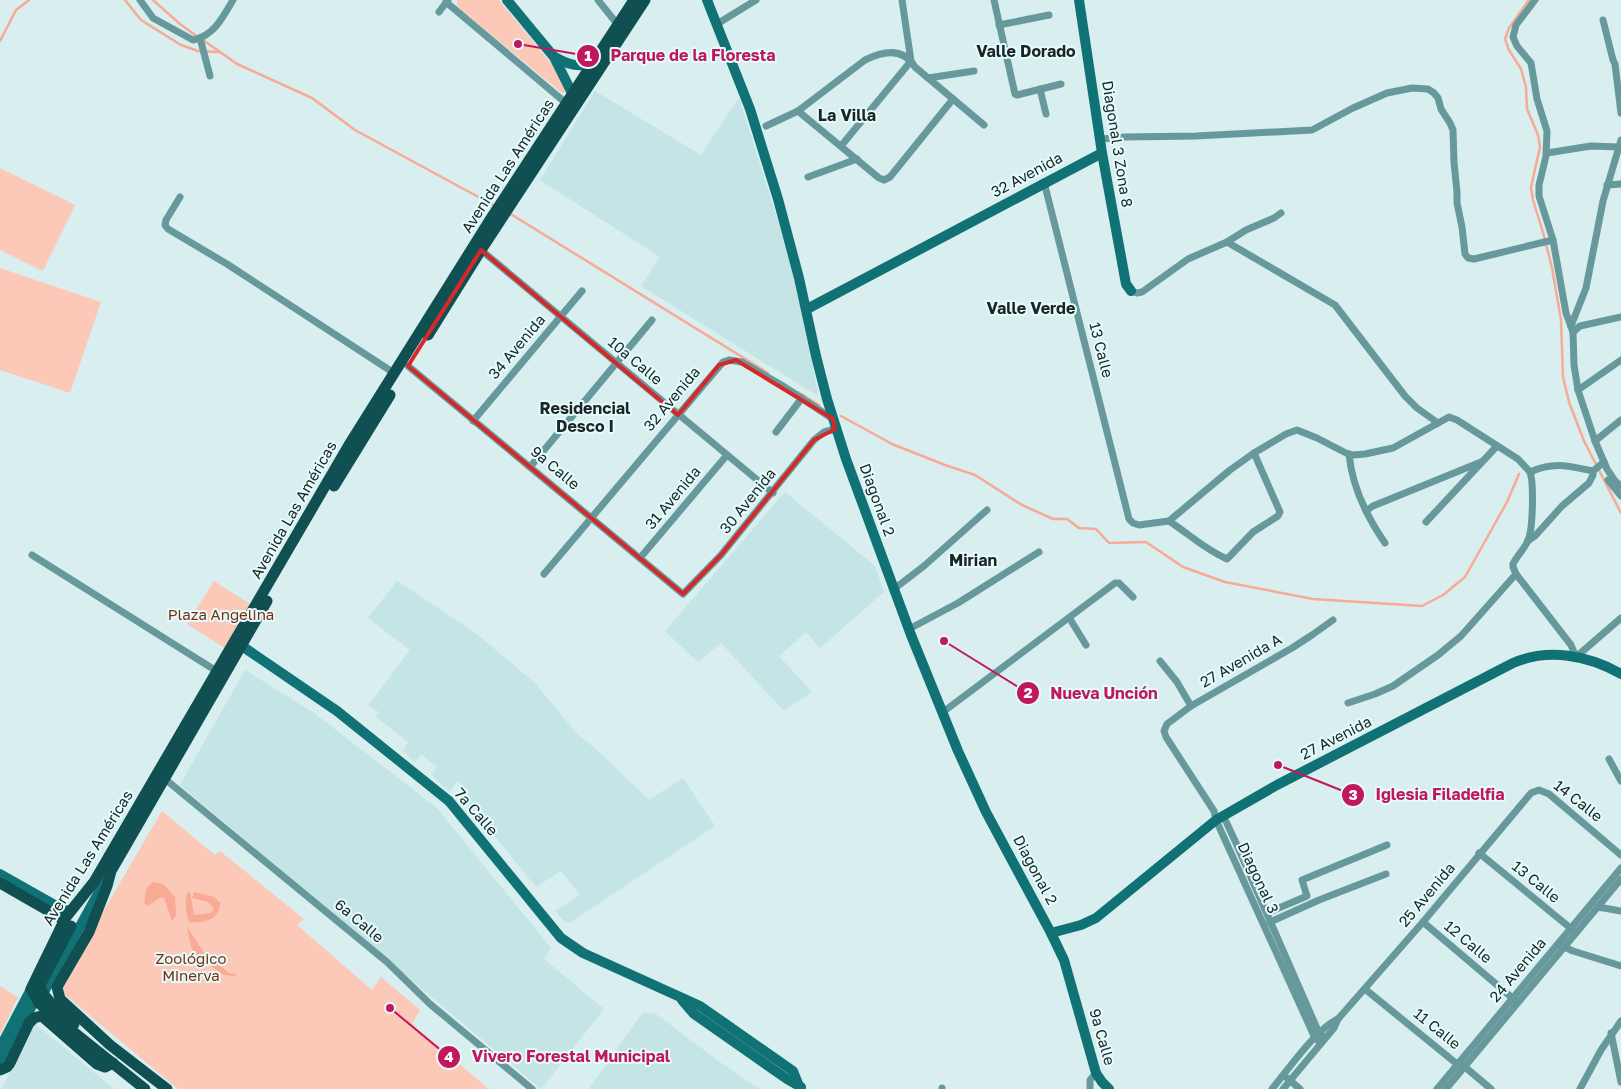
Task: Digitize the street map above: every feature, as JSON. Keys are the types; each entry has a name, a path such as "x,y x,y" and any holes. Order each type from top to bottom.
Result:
{"main road":[{"name":"Avenida Las Américas","path":"509,200 570,99 634,0"},
{"name":"Avenida Las Américas","path":"31,989 66,920 94,882 349,445 394,373 509,200 645,0"},
{"name":"Avenida Las Américas","path":"111,871 351,457 482,250 496,220"},
{"path":"111,871 89,932 59,982 57,990 60,999 110,1044 166,1089"},
{"path":"0,883 66,920 40,988 44,995 78,1028 100,1042 110,1044"},
{"path":"31,989 46,1015 145,1089"},
{"path":"0,1070 7,1067 10,1063 29,1023 34,1018 46,1015"}],"street":[{"path":"140,0 153,18 190,39 201,38 217,26 233,0"},
{"path":"507,0 554,57 569,86 570,99"},
{"path":"598,0 618,25"},
{"name":"Diagonal 2","path":"707,0 750,109 778,199 807,309 816,356 834,424 894,589 958,751 986,812 1052,933 1064,960 1073,989"},
{"path":"717,24 756,0"},
{"path":"902,0 911,61 914,67 984,125"},
{"path":"994,0 1015,94 1061,84"},
{"name":"Diagonal 3 Zona 8","path":"1079,0 1102,153 1126,284 1131,292"},
{"path":"1535,0 1516,25 1513,36 1517,46 1532,64 1537,99 1547,131 1546,153 1539,185 1539,196 1548,241 1566,313 1572,329 1574,365 1578,390 1595,441 1598,467 1621,496"},
{"path":"438,12 447,1 570,99"},
{"path":"1000,25 1049,15"},
{"path":"1603,20 1612,60 1618,65 1621,112"},
{"path":"201,38 210,76"},
{"path":"766,126 798,112 874,55 893,52 901,53 911,61"},
{"path":"554,57 576,66 592,64"},
{"path":"840,146 911,61"},
{"path":"928,78 974,71"},
{"path":"1101,139 1312,130 1386,93 1412,88 1428,89 1438,98 1441,108 1453,130 1454,162 1458,192 1456,203 1462,227 1466,257 1474,259 1548,241"},
{"path":"1040,89 1046,114"},
{"path":"798,112 879,178 884,180 889,179 954,100"},
{"path":"1546,153 1620,143 1607,185 1586,288 1572,329"},
{"name":"32 Avenida","path":"807,309 1102,153"},
{"path":"808,177 857,159"},
{"name":"13 Calle","path":"1044,182 1129,519 1139,525 1169,521"},
{"path":"1607,185 1621,184"},
{"path":"180,197 166,220 165,225 168,229 227,264 394,373"},
{"path":"1131,292 1142,292 1188,259 1227,242 1246,230 1277,217 1281,213"},
{"path":"1227,242 1335,306 1405,396 1417,408 1438,423"},
{"name":"10a Calle","path":"482,250 773,493"},
{"name":"34 Avenida","path":"473,421 582,291"},
{"path":"1572,329 1585,324 1621,317"},
{"path":"530,467 652,320"},
{"name":"32 Avenida","path":"544,574 719,365 729,360 742,362 802,398 834,424"},
{"path":"1578,390 1621,360"},
{"name":"9a Calle","path":"408,366 683,594"},
{"path":"776,432 802,398"},
{"path":"1254,453 1280,512 1278,516 1253,532 1231,555 1226,558 1211,552 1169,521 1230,470 1254,453 1286,434 1297,430 1349,454 1365,454 1387,450 1401,444 1445,418 1453,418 1498,446 1518,459 1530,472 1533,481 1531,531 1528,541 1513,567 1516,574 1571,645 1576,657"},
{"path":"1595,441 1621,420"},
{"name":"30 Avenida","path":"683,594 721,555 814,440 834,424"},
{"path":"1426,522 1498,446"},
{"path":"1349,454 1356,484 1366,512 1385,543"},
{"name":"31 Avenida","path":"640,558 727,455"},
{"path":"1366,512 1373,506 1481,462"},
{"path":"1530,472 1554,465 1598,467 1621,486"},
{"path":"1528,541 1562,506 1589,483 1598,467"},
{"path":"894,589 924,566 987,510"},
{"path":"909,629 958,603 1039,552"},
{"path":"32,555 218,672"},
{"path":"1348,703 1393,686 1438,655 1461,636 1516,574"},
{"path":"943,712 1118,582 1133,597"},
{"path":"1070,618 1086,645"},
{"path":"1576,657 1621,618"},
{"name":"27 Avenida A","path":"1164,728 1166,724 1191,706 1299,644 1332,620"},
{"name":"7a Calle","path":"242,646 337,711 448,801 562,938 583,953 700,1006 793,1071 802,1087"},
{"name":"27 Avenida","path":"1052,933 1081,925 1096,918 1219,818 1277,785 1513,663 1536,655 1564,654 1576,657"},
{"path":"1576,657 1605,666 1621,674"},
{"path":"1160,662 1177,682 1191,706"},
{"name":"Diagonal 3","path":"1164,728 1166,737 1219,818 1267,913 1317,1035"},
{"path":"1609,759 1621,781"},
{"name":"6a Calle","path":"165,779 387,962 430,1004 532,1089"},
{"name":"25 Avenida","path":"1283,1089 1334,1028 1338,1020 1423,922 1479,853 1531,793 1539,790"},
{"name":"14 Calle","path":"1539,790 1549,794 1621,855"},
{"name":"Diagonal 3","path":"1219,818 1317,1035 1323,1040"},
{"path":"1267,913 1307,896 1302,880 1387,845"},
{"name":"13 Calle","path":"1479,853 1573,930"},
{"name":"24 Avenida","path":"1436,1089 1461,1065 1561,945 1621,868"},
{"name":"Avenida Las Américas","path":"45,990 111,871"},
{"path":"0,874 62,909 66,920"},
{"path":"1270,922 1386,874"},
{"name":"24 Avenida","path":"1573,930 1598,907 1621,879"},
{"path":"0,888 66,920"},
{"path":"1598,907 1621,911"},
{"name":"12 Calle","path":"1423,922 1515,1000"},
{"path":"1561,945 1621,966"},
{"name":"Avenida Las Américas","path":"0,1048 31,989"},
{"name":"9a Calle","path":"1073,989 1096,1073 1098,1078 1109,1089"},
{"name":"11 Calle","path":"1365,989 1491,1089"},
{"path":"0,1064 33,1004"},
{"name":"25 Avenida","path":"1272,1089 1317,1035 1329,1023 1338,1020"},
{"path":"1580,1089 1589,1070 1621,1020"},
{"path":"1611,1033 1621,1082"},
{"name":"24 Avenida","path":"1446,1089 1461,1065"},
{"path":"1090,1089 1090,1080 1096,1073"},
{"path":"1284,1075 1300,1089"}],"highlighted area":[{"path":"481,250 678,415 719,365 736,360 833,419 835,429 814,440 721,555 683,594 408,366"}],"shaded area":[{"path":"595,91 701,155 739,98 797,281 818,396 641,286 660,257 540,180"},
{"path":"785,492 875,566 884,592 820,648 806,632 779,656 812,692 784,711 721,643 698,662 665,631"},
{"path":"397,581 474,632 535,683 577,734 597,750 649,800 683,778 715,826 569,923 565,922 555,911 580,895 561,871 536,887 497,839 462,802 468,791 457,781 450,792 431,775 437,767 421,754 415,762 403,751 408,742 376,717 379,712 368,706 410,650 368,618"},
{"path":"245,670 314,713 437,808 551,948 544,959 604,1009 541,1089 180,785"},
{"path":"153,882 163,884 175,897 176,915 172,921 164,898 160,898 147,906 144,903 146,889"},
{"path":"190,892 194,915 211,913 214,909 208,902 192,898 194,892 214,897 220,903 214,917 200,922 189,922 186,900 187,893"},
{"path":"187,927 205,954 229,973 237,974 235,976 224,975 196,955 191,947"},
{"path":"643,1012 656,1014 759,1089 589,1089"},
{"path":"34,1023 114,1089 2,1089"}],"green space":[{"path":"457,0 499,0 563,78 567,92 562,93 460,9 457,5"},
{"path":"0,168 75,205 43,271 0,250"},
{"path":"0,268 101,302 70,393 0,370"},
{"name":"Plaza Angelina","path":"214,581 255,607 228,650 187,624"},
{"name":"Zoológico Minerva","path":"162,811 215,855 220,851 304,919 297,925 372,990 381,977 420,1010 412,1024 489,1089 178,1089 64,994 63,980"},
{"path":"0,986 19,998 0,1035"}],"waterway":[{"path":"0,41 16,10 29,0"},
{"path":"125,0 141,20 181,45 198,51 218,52"},
{"path":"153,0 198,37"},
{"path":"1529,0 1509,28 1505,39 1509,50 1521,69 1526,87 1527,109 1538,135 1540,147 1531,187 1552,268 1561,320 1563,377 1569,402 1584,441 1621,513"},
{"path":"203,40 237,64 312,98 355,130 495,206"},
{"path":"509,213 768,373"},
{"path":"798,392 819,405"},
{"path":"841,416 892,444 975,475 1022,505 1053,519 1067,519 1079,528 1096,529 1109,543 1146,542 1183,567 1225,582 1313,599 1422,606 1443,595 1465,577 1507,502 1519,474"}],"place":[{"name":"Parque de la Floresta","path":"518,44"},
{"name":"Nueva Unción","path":"944,641"},
{"name":"Iglesia Filadelfia","path":"1278,765"},
{"name":"Vivero Forestal Municipal","path":"390,1008"}],"district":[{"name":"Valle Dorado","path":"1026,51"},
{"name":"La Villa","path":"847,115"},
{"name":"Valle Verde","path":"1031,308"},
{"name":"Residencial Desco I","path":"585,417"},
{"name":"Mirian","path":"973,560"}]}
